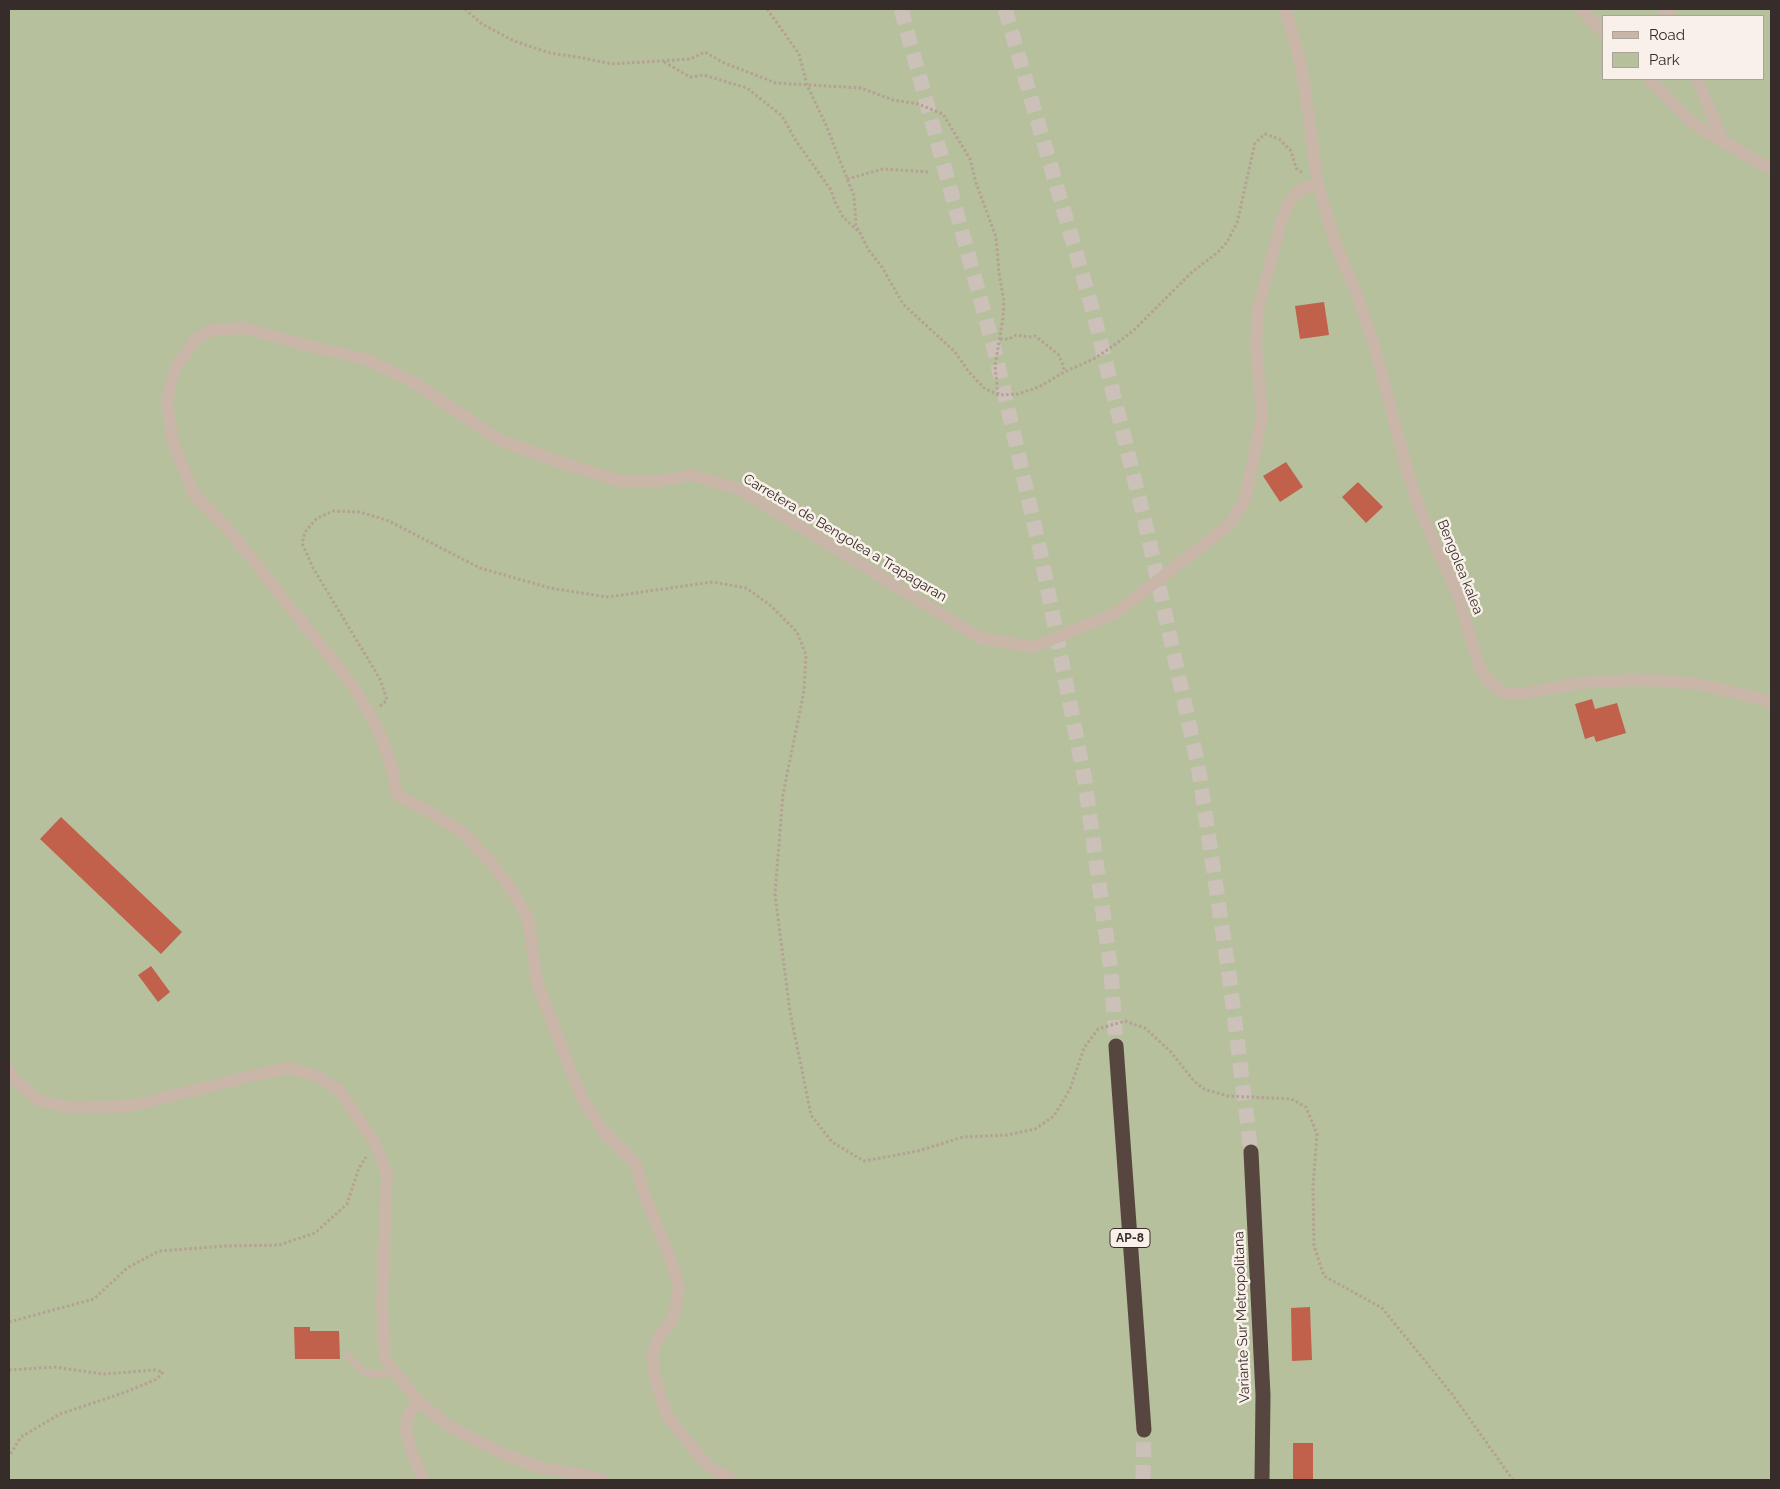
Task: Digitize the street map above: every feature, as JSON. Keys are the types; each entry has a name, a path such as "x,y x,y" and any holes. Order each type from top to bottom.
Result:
{"highway":[{"name":"AP-8","path":"1116,1046 1144,1430"},
{"name":"Variante Sur Metropolitana","path":"1251,1152 1263,1395 1262,1480"}],"street":[{"path":"1285,9 1296,45 1304,83 1318,185"},
{"path":"1581,9 1602,30"},
{"path":"1650,80 1689,120 1771,169"},
{"path":"1697,80 1723,141"},
{"name":"Bengolea kalea","path":"1318,185 1336,245 1358,298 1375,348 1408,474 1421,512 1458,595 1478,666 1488,682 1504,693 1521,694 1581,683 1629,680 1670,681 1705,685 1771,702"},
{"name":"Carretera de Bengolea a Trapagaran","path":"732,1480 708,1466 667,1416 655,1379 652,1352 658,1337 672,1319 679,1287 644,1194 636,1164 604,1132 584,1102 537,982 528,918 496,868 462,832 397,795 393,771 379,731 354,687 312,631 228,528 194,494 173,443 167,401 174,371 195,340 212,330 244,328 365,360 412,381 499,440 560,462 619,482 653,482 691,475 739,489 980,638 1033,647 1116,613 1230,524 1245,499 1262,418 1256,344 1258,309 1285,210 1298,192 1307,187 1318,185"},
{"path":"9,1070 12,1077 38,1100 70,1108 131,1106 256,1074 289,1068 316,1076 339,1090 375,1143 387,1174 382,1304 385,1359 418,1401 449,1426 506,1454 542,1468 603,1480"},
{"path":"418,1401 408,1416 406,1432 411,1450 424,1480"}],"lane":[{"path":"346,1354 366,1373 397,1375"}],"path":[{"path":"465,9 482,24 514,41 550,53 612,64 690,59 705,52 722,62 776,83 861,88 893,100 918,104 943,114 970,159 976,183 996,237 999,274 1004,301 995,366 998,395"},
{"path":"767,9 799,54 807,85 854,196 856,225 868,249 882,267 902,304 955,352 969,372 984,388 998,395 1018,394 1039,387 1062,373 1092,360 1134,330 1192,273 1218,252 1227,242 1237,223 1255,143 1265,134 1279,139 1291,151 1296,168 1318,185"},
{"path":"664,62 690,77 704,75 747,88 782,116 796,141 830,190 844,217 860,232"},
{"path":"847,179 883,169 930,172"},
{"path":"1000,339 1009,339 1016,335 1035,336 1058,354 1064,367 1062,373"},
{"path":"370,714 387,700 380,679 313,568 302,543 305,532 317,518 334,511 360,512 389,521 480,568 550,588 607,597 713,582 746,588 770,605 797,632 806,655 804,691 783,794 775,894 790,1012 811,1115 832,1142 864,1161 918,1151 963,1137 1007,1135 1035,1129 1054,1116 1070,1089 1084,1048 1098,1029 1125,1021 1145,1028 1170,1051 1194,1081 1204,1089 1228,1096 1290,1099 1306,1107 1317,1134 1313,1186 1314,1246 1324,1276 1382,1308 1452,1394 1514,1480"},
{"path":"9,1322 94,1299 128,1268 159,1251 226,1246 279,1245 315,1233 347,1204 359,1168 375,1143"},
{"path":"9,1370 54,1367 103,1374 155,1370 162,1372 157,1379 126,1392 60,1414 21,1437 9,1456"}],"green space":[{"path":"9,9 1771,9 1771,1480 9,1480"}],"building":[{"path":"1324,302 1329,335 1300,339 1295,306"},
{"path":"1286,462 1303,487 1280,502 1263,476"},
{"path":"1358,482 1383,507 1366,523 1342,497"},
{"path":"1592,699 1595,709 1617,703 1626,733 1596,742 1594,736 1585,739 1575,704"},
{"path":"61,817 182,932 161,954 40,839"},
{"path":"151,966 170,992 158,1002 138,975"},
{"path":"1310,1307 1312,1360 1292,1361 1291,1308"},
{"path":"294,1327 310,1327 310,1331 339,1331 340,1359 295,1359"},
{"path":"1293,1443 1313,1443 1313,1480 1293,1480"}],"tunnel":[{"path":"901,9 996,356 1040,550 1085,781 1111,971 1116,1046"},
{"path":"1005,9 1093,311 1145,522 1198,765 1229,974 1251,1152"},
{"path":"1143,1480 1144,1430"}]}
